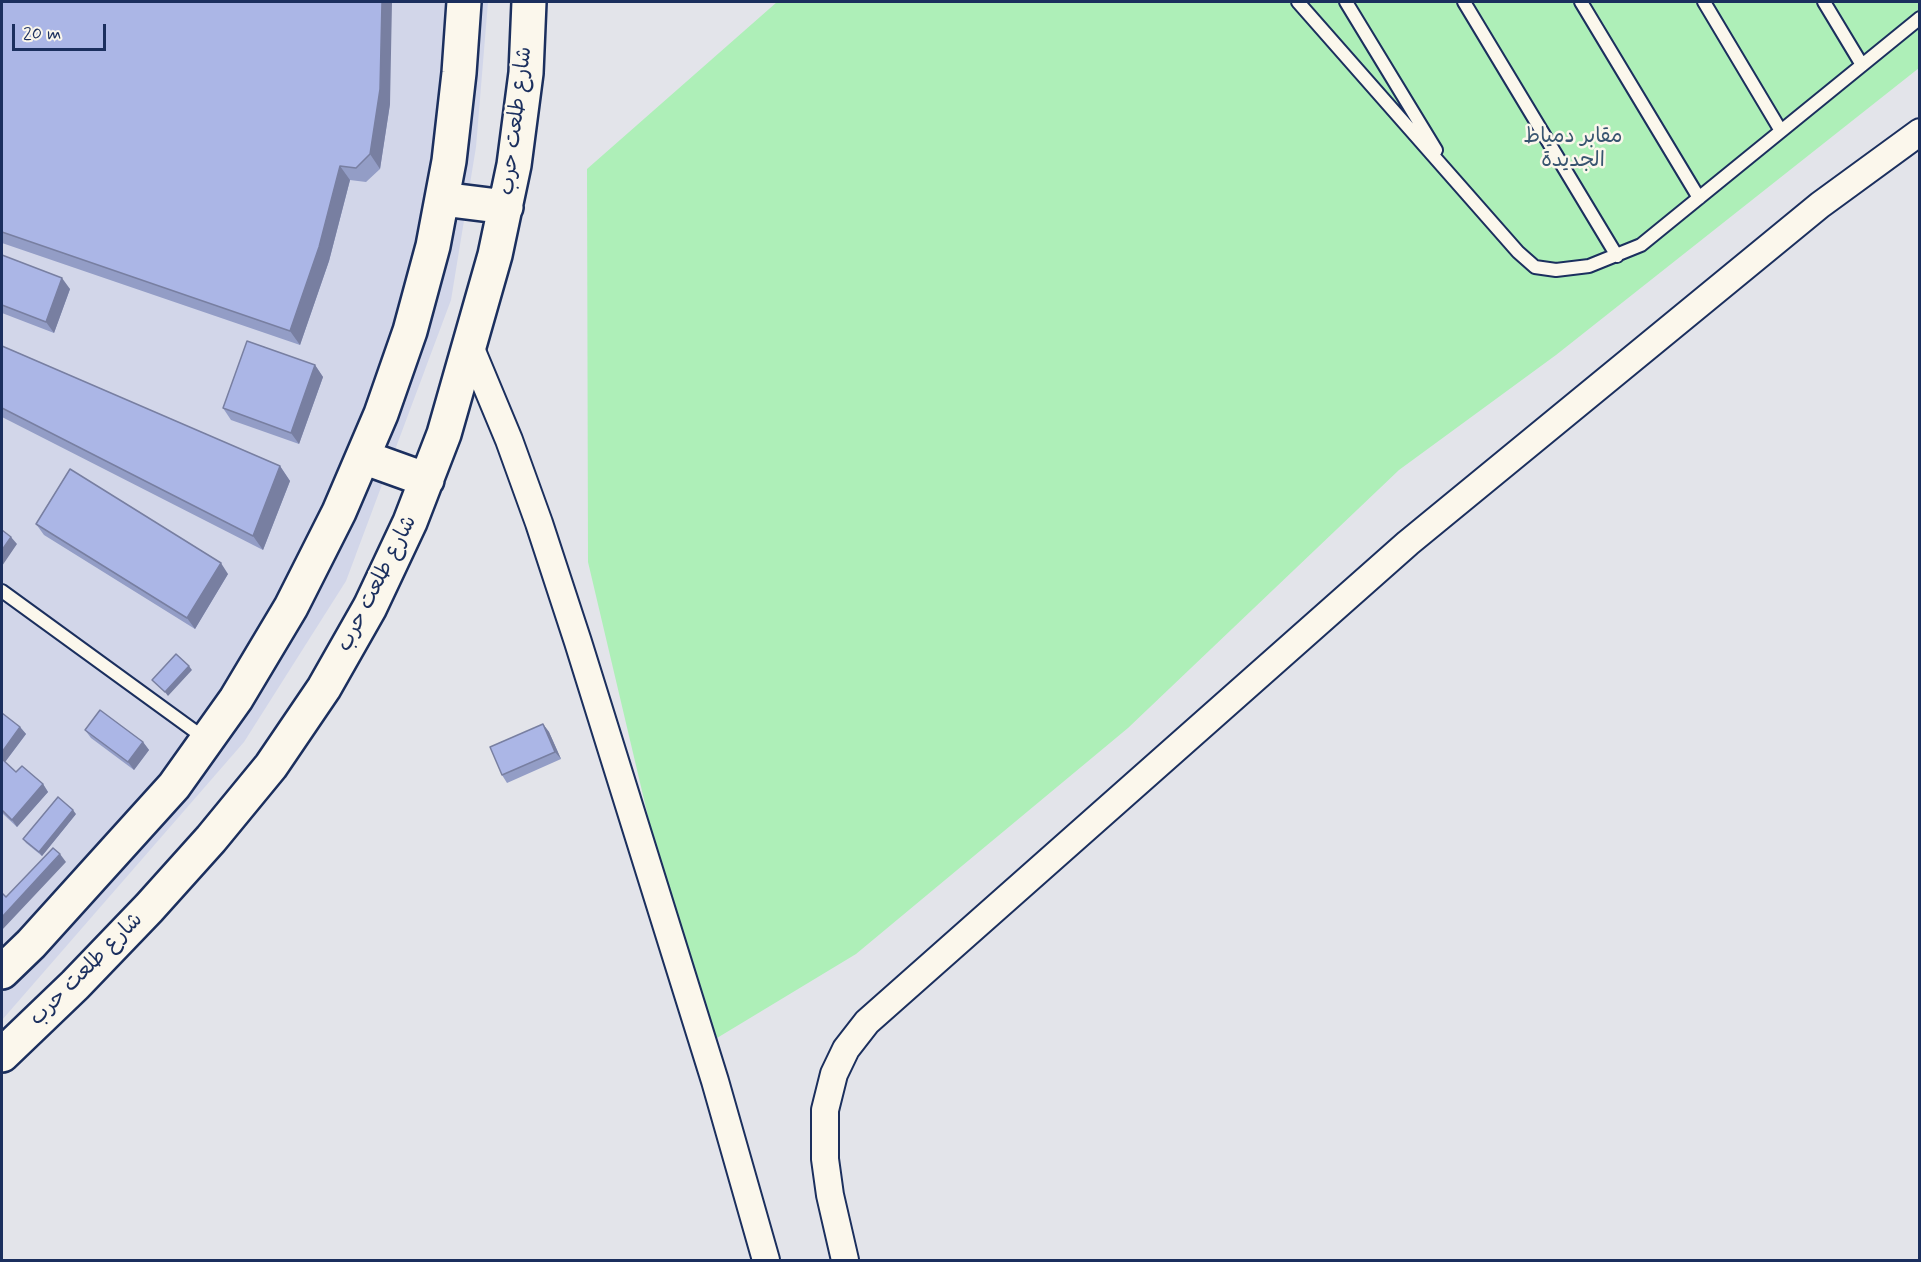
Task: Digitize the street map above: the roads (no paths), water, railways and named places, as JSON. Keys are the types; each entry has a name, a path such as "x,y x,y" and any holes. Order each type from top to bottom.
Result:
{"main road":[{"path":"2,972 38,936 166,795 207,740 236,699 291,607 339,512 381,414 410,331 433,246 449,161 464,2"},
{"name":"شارع طلعت حرب","path":"2,1055 75,985 211,839 270,766 324,688 370,607 410,522 444,434 495,255 514,165 526,74 529,2"},
{"path":"442,199 506,207"},
{"path":"363,457 427,480"}],"street":[{"path":"845,1260 830,1195 825,1159 825,1110 834,1074 846,1049 867,1023 1408,543 1820,205 1920,132"},
{"path":"469,344 509,440 578,642 715,1081 766,1260"}],"lane":[{"path":"1298,2 1518,252 1535,267 1556,270 1589,266 1641,245 1920,18"},
{"path":"1346,2 1454,180"},
{"path":"1464,2 1617,256"},
{"path":"1581,2 1699,198"},
{"path":"1704,2 1781,131"},
{"path":"1824,2 1862,65"},
{"path":"2,591 207,740"}],"park label":[{"name":"مقابر دمياط الجديدة","path":"1573,150"}]}
